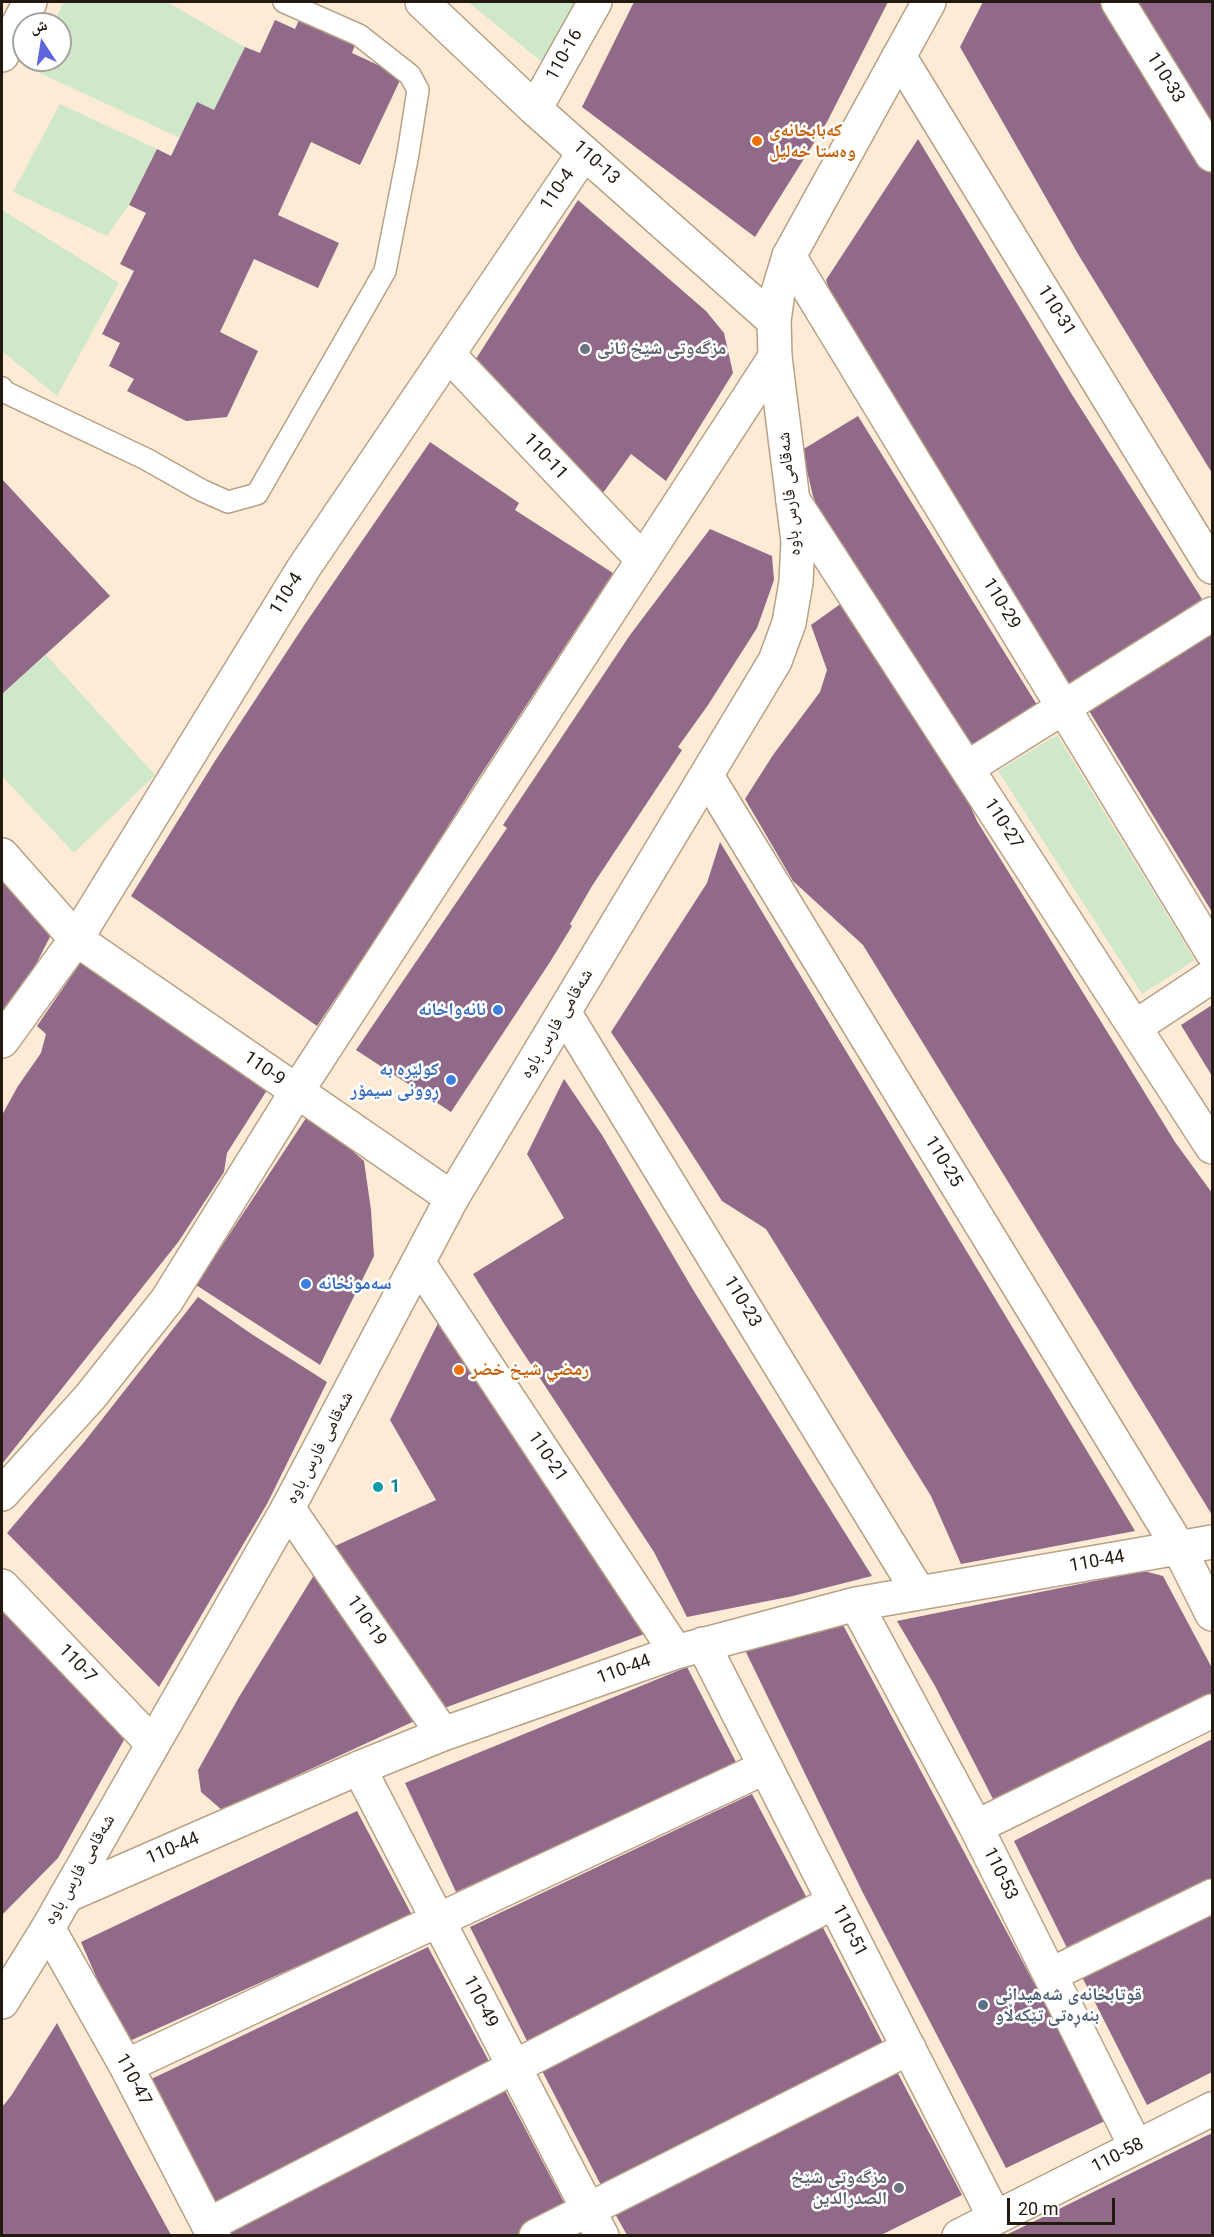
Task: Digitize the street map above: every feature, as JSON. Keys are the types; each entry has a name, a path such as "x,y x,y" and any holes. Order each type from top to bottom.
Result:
{"street":[{"path":"2,55 30,2"},
{"name":"110-13","path":"422,2 535,109 774,321"},
{"name":"110-16","path":"535,109 595,2"},
{"name":"شەقامی فارس باوە","path":"2,2002 48,1928 288,1508 452,1198 775,661 789,622 796,582 798,541 775,357 774,321 778,292 789,256 929,2"},
{"name":"110-33","path":"1118,2 1212,155"},
{"name":"110-31","path":"899,56 1212,567"},
{"name":"110-4","path":"2,1041 76,939 297,578 584,153"},
{"name":"110-29","path":"789,256 1212,952"},
{"name":"110-11","path":"448,354 643,560"},
{"path":"2,1494 90,1397 167,1300 297,1091 775,357"},
{"name":"110-27","path":"793,500 1212,1147"},
{"path":"967,768 1212,614"},
{"name":"110-25","path":"707,776 1179,1548 1212,1614"},
{"name":"110-9","path":"2,855 76,939 452,1198"},
{"path":"1135,1027 1212,976"},
{"name":"110-23","path":"564,1012 919,1593"},
{"name":"110-21","path":"418,1262 690,1648"},
{"name":"110-19","path":"288,1508 443,1734"},
{"name":"110-44","path":"66,1896 358,1768 443,1734 690,1648 856,1604 1212,1542"},
{"name":"110-7","path":"2,1586 152,1743"},
{"name":"110-53","path":"856,1604 976,1827 1136,2147"},
{"name":"110-51","path":"690,1648 766,1767 995,2218"},
{"path":"976,1827 1212,1711"},
{"path":"126,2066 766,1767"},
{"name":"110-49","path":"358,1768 595,2222"},
{"path":"1050,1975 1212,1896"},
{"path":"211,2230 514,2067 834,1902"},
{"name":"110-47","path":"48,1928 126,2066 211,2230"},
{"path":"536,2235 595,2222 909,2048"},
{"name":"110-58","path":"959,2235 1212,2109"}],"lane":[{"path":"2,387 5,392 146,459 201,490 228,502 257,494 385,271 418,90 410,75 359,35 284,2"}],"green space":[{"path":"64,2 167,2 245,47 214,110 180,138 37,72 72,72 72,12 59,12"},
{"path":"468,2 575,2 542,62"},
{"path":"60,104 157,149 129,205 107,236 13,192"},
{"path":"2,210 119,283 57,396 2,351"},
{"path":"46,655 155,775 74,853 2,776 2,694"},
{"path":"1057,735 1195,960 1142,994 998,771"}],"building":[{"path":"634,2 888,2 827,122 755,237 582,107"},
{"path":"983,2 1112,2 1212,170 1212,473 1078,254 960,47"},
{"path":"1135,2 1212,2 1212,125"},
{"path":"300,18 355,45 352,53 402,76 360,165 311,142 278,215 339,243 318,288 254,259 220,332 258,351 227,417 186,421 127,391 134,379 109,366 120,343 102,334 134,271 120,264 146,213 129,205 157,149 171,156 197,102 214,110 245,47 260,53 275,20 295,29"},
{"path":"918,139 1071,393 1202,599 1070,686 834,304 826,280"},
{"name":"مزگەوتی شێخ ثانی","path":"578,200 706,311 724,333 733,373 666,481 631,454 595,504 472,365"},
{"path":"858,416 1042,713 973,753 819,512 813,496 802,450"},
{"path":"430,442 519,503 515,510 613,573 317,1026 131,896 215,761 305,624"},
{"path":"2,479 110,596 2,694"},
{"path":"710,529 772,556 774,580 757,628 678,747 682,750 592,886 570,924 572,926 550,962 451,1112 356,1050 507,828 503,825 630,635"},
{"path":"846,600 959,781 977,821 1175,1142 1212,1193 1212,1515 863,945 793,881 745,799 773,755 820,692 827,670 811,625"},
{"path":"1212,632 1212,912 1088,709"},
{"path":"720,842 1135,1531 961,1564 931,1496 766,1229 722,1201 611,1032 707,883"},
{"path":"2,864 54,929 33,970 2,1021"},
{"path":"81,962 176,1029 269,1087 227,1153 224,1172 179,1241 2,1464 2,1115 18,1086 41,1053 46,1034 37,1026"},
{"path":"1212,1005 1212,1076 1181,1025"},
{"path":"564,1079 602,1135 695,1293 872,1576 793,1596 687,1617 654,1552 473,1274 564,1218 527,1154"},
{"path":"306,1118 340,1140 364,1161 371,1210 374,1256 320,1365 196,1285"},
{"path":"198,1297 327,1382 267,1504 159,1687 7,1533 85,1441"},
{"path":"444,1311 647,1633 439,1710 333,1547 436,1500 390,1420"},
{"path":"322,1562 421,1718 222,1810 201,1792 198,1770 239,1697"},
{"path":"1144,1571 1163,1576 1212,1668 1212,1694 994,1801 935,1686 897,1621"},
{"path":"2,1598 129,1731 58,1858 2,1915"},
{"path":"842,1623 1107,2120 1006,2168 862,1891 742,1644"},
{"path":"687,1667 737,1764 456,1892 405,1783"},
{"path":"1212,1739 1212,1888 1071,1956 1014,1841"},
{"path":"752,1794 810,1904 529,2045 470,1927"},
{"path":"357,1811 412,1915 125,2043 81,1942"},
{"path":"1212,1902 1212,2072 1147,2105 1078,1969"},
{"path":"818,1918 887,2051 604,2191 537,2061"},
{"path":"428,1947 491,2065 207,2209 143,2083"},
{"path":"57,2023 171,2235 2,2235 2,2107"},
{"path":"894,2066 962,2195 881,2235 627,2235 610,2205"},
{"path":"500,2081 568,2210 517,2235 221,2235"},
{"path":"1212,2133 1212,2235 1006,2235 1047,2215"}],"place":[{"name":"کەبابخانەی وەستا خەلیل","path":"757,141"},
{"name":"مزگەوتی شێخ ثانی","path":"585,349"},
{"name":"نانەواخانە","path":"498,1010"},
{"name":"کولێرە بە ڕوونی سیمۆر","path":"451,1080"},
{"name":"سەمونخانە","path":"306,1284"},
{"name":"رمضي شيخ خضر","path":"459,1370"},
{"name":"1","path":"378,1487"},
{"name":"قوتابخانەی شەهیدانی بنەڕەتی تێکەڵاو","path":"983,2005"},
{"name":"مزگەوتی شێخ الصدرالدين","path":"899,2188"}]}
